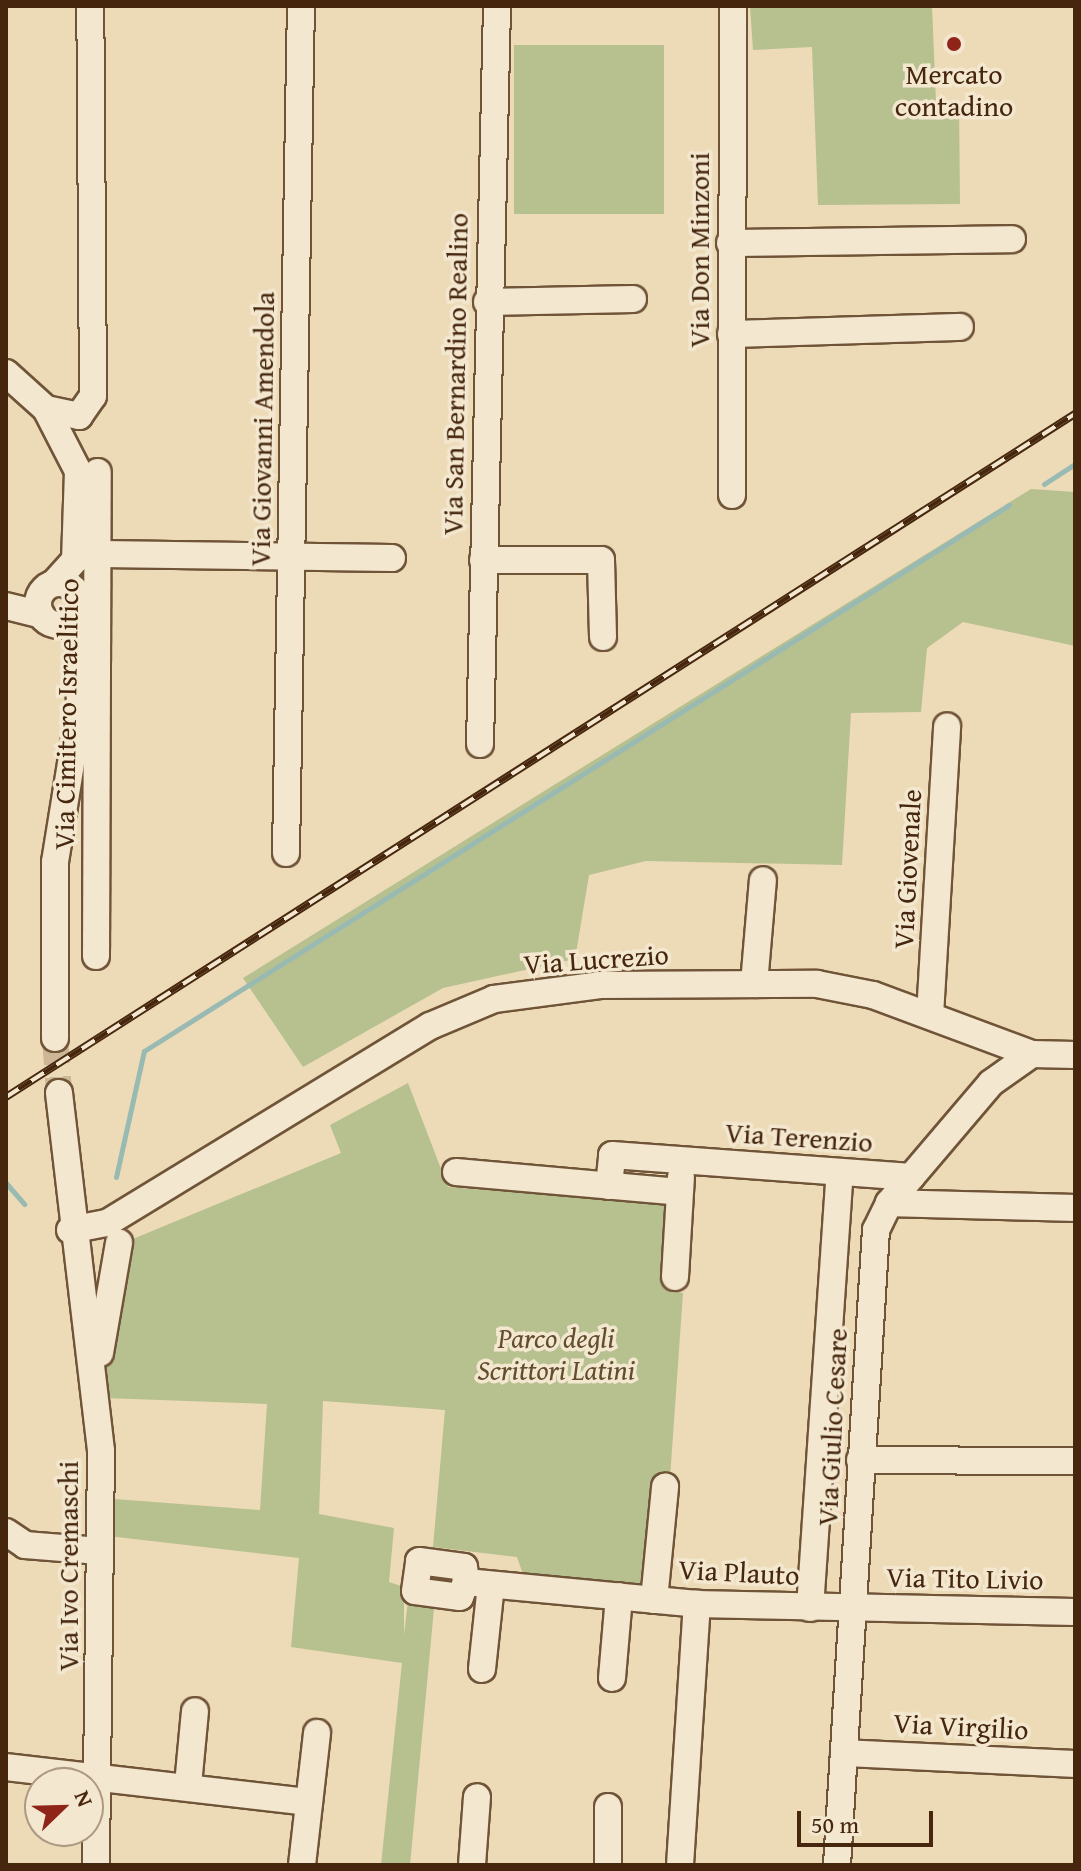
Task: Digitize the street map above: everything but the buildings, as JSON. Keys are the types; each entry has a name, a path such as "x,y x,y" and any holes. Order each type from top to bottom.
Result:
{"street":[{"path":"46,409 79,416 93,396 90,6"},
{"name":"Via Giovanni Amendola","path":"286,853 301,6"},
{"name":"Via San Bernardino Realino","path":"480,744 487,302 497,6"},
{"name":"Via Don Minzoni","path":"732,495 730,243 733,6"},
{"path":"730,243 1012,239"},
{"path":"487,302 633,299"},
{"path":"731,334 960,327"},
{"path":"6,373 46,409 78,471 75,560 64,601"},
{"name":"Via Cimitero Israelitico","path":"96,956 97,839 64,601 101,554 98,472"},
{"path":"101,554 392,558"},
{"path":"483,560 601,560 603,637"},
{"path":"6,598 64,601"},
{"path":"6,606 64,601"},
{"name":"Via Cimitero Israelitico","path":"55,1038 58,828 82,676 64,601"},
{"name":"Via Giovenale","path":"930,1015 947,726"},
{"path":"58,828 97,839"},
{"path":"754,984 763,880"},
{"name":"Via Lucrezio","path":"70,1230 107,1223 163,1192 430,1026 494,999 600,985 817,984 930,1015 1032,1054 1075,1055"},
{"name":"Via Giulio Cesare","path":"837,1865 876,1230 889,1203 991,1083 1032,1054"},
{"path":"59,1093 70,1230 77,1269"},
{"name":"Via Terenzio","path":"609,1186 612,1155 911,1177"},
{"path":"675,1277 682,1161"},
{"path":"456,1172 679,1192"},
{"name":"Via Giulio Cesare","path":"810,1608 840,1172"},
{"name":"Via Lucrezio","path":"77,1269 104,1268 119,1243 163,1192"},
{"path":"889,1203 1075,1208"},
{"name":"Via Lucrezio","path":"97,1396 105,1292 119,1243"},
{"name":"Via Ivo Cremaschi","path":"77,1269 97,1396 100,1551 98,1767"},
{"path":"860,1460 1075,1461"},
{"path":"654,1600 665,1487"},
{"path":"12,1544 100,1551"},
{"name":"Via Plauto","path":"482,1669 479,1583 697,1604 855,1608"},
{"path":"612,1678 619,1596"},
{"path":"680,1865 697,1604"},
{"name":"Via Tito Livio","path":"855,1608 1075,1612"},
{"path":"188,1785 195,1711"},
{"path":"302,1865 317,1733"},
{"name":"Via Virgilio","path":"844,1753 1075,1764"},
{"path":"104,1775 309,1802"},
{"path":"472,1865 477,1797"},
{"path":"608,1807 608,1865"}],"green space":[{"path":"750,6 932,6 936,103 959,103 960,204 818,205 812,47 753,50"},
{"path":"514,45 664,45 664,214 514,214"},
{"path":"1031,489 1075,492 1075,646 963,622 927,648 921,712 851,713 842,865 646,861 589,875 575,959 443,988 303,1067 243,978"},
{"name":"Parco degli Scrittori Latini","path":"408,1083 448,1187 672,1204 668,1291 683,1293 670,1478 649,1592 524,1577 517,1557 433,1547 445,1410 323,1401 319,1514 394,1528 389,1582 404,1587 404,1635 409,1592 435,1598 410,1865 381,1865 402,1663 291,1647 299,1558 99,1535 101,1498 260,1510 267,1404 105,1398 104,1351 128,1241 341,1153 330,1125"}],"waterway":[{"path":"1044,484 1075,464"},
{"path":"116,1177 144,1051 1009,505"},
{"path":"6,1183 24,1204"}],"tunnel":[{"path":"55,1038 59,1093"}],"railway":[{"path":"6,1097 1075,414"}],"place":[{"name":"Mercato contadino","path":"954,44"}]}
